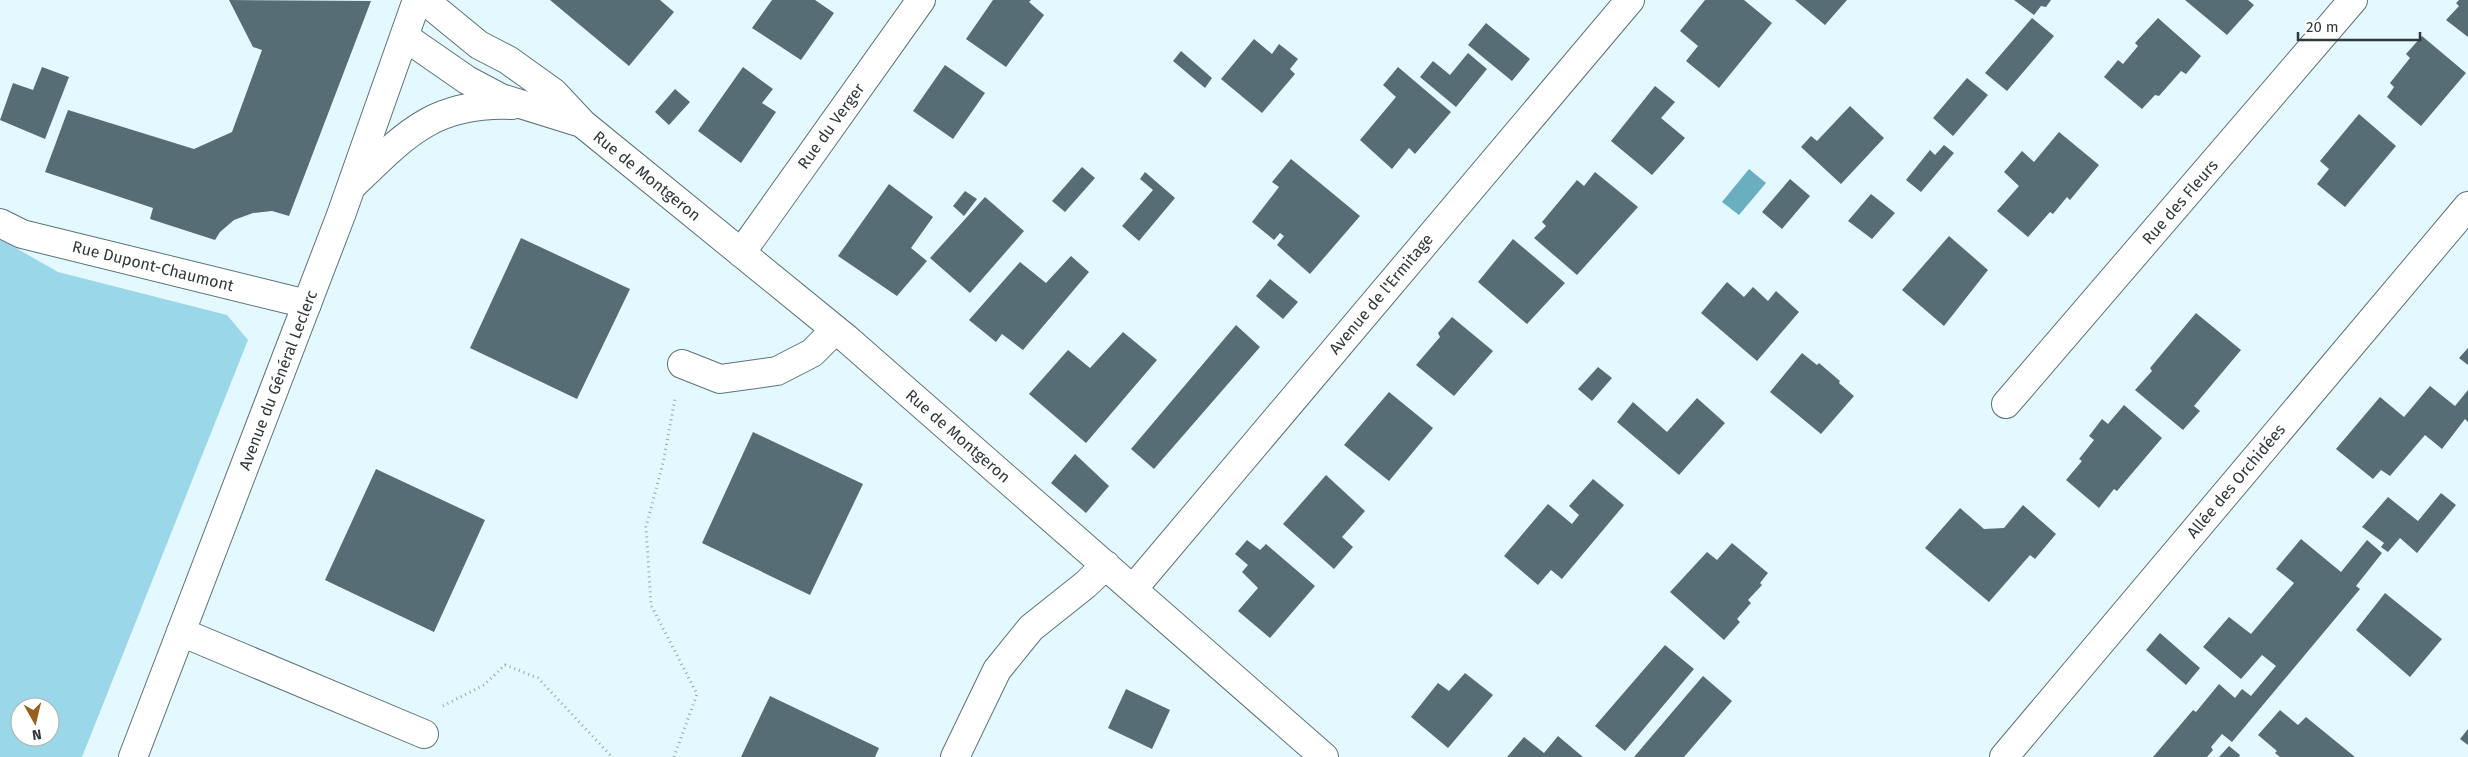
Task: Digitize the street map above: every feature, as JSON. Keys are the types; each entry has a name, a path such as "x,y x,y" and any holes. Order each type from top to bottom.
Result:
{"street":[{"name":"Avenue du Général Leclerc","path":"133,757 352,186 417,0"},
{"name":"Rue de Montgeron","path":"424,0 479,45 508,60 554,92 583,124 835,330 1324,757"},
{"name":"Rue du Verger","path":"741,253 921,0"},
{"name":"Avenue de l'Ermitage","path":"1133,589 1630,0"},
{"name":"Rue des Fleurs","path":"2006,404 2353,0"},
{"name":"Rue de Montgeron","path":"405,36 468,80 500,98 583,124"},
{"name":"Rue de Montgeron","path":"352,186 405,136 436,117 460,108 489,104 524,106"},
{"name":"Allée des Orchidées","path":"2004,757 2468,206"},
{"name":"Rue Dupont-Chaumont","path":"0,223 22,234 307,304"},
{"path":"682,364 720,378 777,371 812,353 835,330"},
{"path":"955,757 997,670 1031,628 1085,585 1106,565"},
{"path":"181,632 424,734"}],"path":[{"path":"674,757 697,694 651,606 646,527 663,463 682,364"},
{"path":"424,734 444,704 484,685 505,664 538,678 612,757"}],"shaded area":[{"path":"1749,169 1766,183 1739,215 1722,202"},
{"path":"0,239 58,272 227,315 248,340 82,757 0,757"}],"building":[{"path":"229,0 371,1 289,216 272,211 253,213 234,220 220,232 215,240 150,219 153,208 45,172 68,110 194,149 232,132 262,50 253,47"},
{"path":"550,0 660,0 674,12 629,66"},
{"path":"772,0 815,0 834,13 801,60 752,28"},
{"path":"993,0 1031,0 1029,2 1044,15 1006,67 966,39"},
{"path":"1705,0 1744,0 1772,23 1719,88 1686,61 1698,46 1680,31"},
{"path":"1795,0 1847,0 1825,25"},
{"path":"2014,0 2051,0 2046,7 2041,6 2034,15"},
{"path":"2185,0 2248,0 2254,5 2227,35"},
{"path":"2459,0 2468,0 2468,37 2446,20 2459,6 2456,3"},
{"path":"2032,18 2054,36 2007,91 1985,73"},
{"path":"2158,18 2201,56 2186,74 2181,71 2159,96 2155,95 2142,109 2104,77 2118,60 2123,64 2138,46 2135,43"},
{"path":"1486,23 1530,59 1512,81 1468,45"},
{"path":"2422,36 2466,73 2421,126 2387,97 2394,87 2390,83 2410,58 2406,54"},
{"path":"1254,39 1272,54 1279,44 1298,59 1290,69 1295,74 1262,113 1221,79"},
{"path":"1181,51 1212,78 1205,88 1173,61"},
{"path":"1468,53 1487,69 1456,107 1420,77 1433,61 1450,75"},
{"path":"945,65 985,93 953,139 913,111"},
{"path":"42,67 69,77 45,139 0,120 13,83 33,90"},
{"path":"743,67 773,89 762,103 776,112 741,163 698,131"},
{"path":"1398,67 1451,112 1415,154 1409,148 1392,169 1360,140 1396,97 1383,85"},
{"path":"1967,78 1988,95 1953,136 1933,118"},
{"path":"1655,86 1675,102 1661,118 1685,138 1652,175 1611,141"},
{"path":"675,89 690,102 669,125 655,112"},
{"path":"1850,106 1884,138 1841,184 1801,147 1811,136 1817,141"},
{"path":"2359,114 2396,146 2345,207 2317,184 2329,169 2320,161"},
{"path":"2059,132 2099,165 2070,200 2067,197 2053,214 2050,212 2028,237 1997,211 2019,186 2004,172 2022,151 2034,162"},
{"path":"1944,145 1954,153 1921,192 1906,180 1930,150 1935,155"},
{"path":"1291,159 1360,216 1310,274 1277,245 1284,236 1280,233 1274,240 1252,222 1279,187 1272,182"},
{"path":"1082,167 1095,178 1065,212 1052,201"},
{"path":"1145,172 1175,198 1139,241 1122,226 1153,190 1140,179"},
{"path":"1595,172 1638,207 1577,275 1534,238 1546,226 1542,222 1577,180 1584,186"},
{"path":"1790,179 1810,196 1782,229 1762,212"},
{"path":"889,184 933,217 911,248 927,261 897,296 838,256"},
{"path":"965,191 977,199 964,216 953,206"},
{"path":"1871,194 1895,213 1872,239 1848,221"},
{"path":"985,197 1024,231 970,293 930,258"},
{"path":"1949,236 1988,270 1944,326 1902,290"},
{"path":"521,238 630,289 577,399 470,348"},
{"path":"1513,239 1565,283 1527,324 1478,282"},
{"path":"1071,256 1089,272 1023,350 1002,334 996,342 969,320 1020,262 1046,283"},
{"path":"1270,279 1298,302 1283,319 1256,296"},
{"path":"1727,282 1744,297 1753,287 1768,301 1776,291 1799,312 1757,361 1701,313"},
{"path":"2196,313 2241,350 2194,406 2200,411 2183,430 2135,390 2152,371 2150,368"},
{"path":"1452,317 1493,351 1454,396 1416,365 1440,337 1438,333"},
{"path":"1236,325 1260,347 1154,469 1131,449"},
{"path":"1123,332 1157,360 1086,443 1029,394 1068,350 1090,368"},
{"path":"2468,348 2468,365 2459,358"},
{"path":"1802,353 1817,365 1819,363 1854,396 1821,434 1770,392"},
{"path":"1598,367 1612,378 1592,401 1578,389"},
{"path":"2430,386 2455,406 2468,390 2468,422 2465,419 2442,449 2425,435 2390,476 2381,470 2373,479 2336,449 2380,397 2404,417"},
{"path":"1389,392 1433,428 1389,481 1344,445"},
{"path":"1697,398 1725,423 1679,475 1617,422 1633,402 1667,432"},
{"path":"2124,405 2162,438 2117,491 2114,489 2099,508 2066,480 2082,461 2079,459 2094,440 2089,436 2102,419 2108,424"},
{"path":"753,432 863,484 810,595 702,543"},
{"path":"1075,454 1109,486 1086,513 1051,483"},
{"path":"376,469 485,520 434,632 325,580"},
{"path":"1326,475 1365,511 1342,537 1353,547 1334,569 1283,524"},
{"path":"1593,479 1624,505 1562,579 1551,570 1538,585 1504,556 1548,504 1572,524 1579,515 1569,506"},
{"path":"2441,493 2456,505 2417,553 2400,538 2388,552 2381,547 2384,543 2362,527 2388,497 2418,521"},
{"path":"2023,505 2056,534 2035,559 2030,555 1989,602 1925,548 1960,508 1984,529 2004,528"},
{"path":"2301,539 2341,572 2367,540 2382,553 2356,586 2360,589 2232,742 2222,734 2211,747 2213,750 2207,757 2153,757 2193,710 2196,712 2219,684 2235,698 2242,689 2251,696 2276,666 2262,655 2241,679 2203,647 2229,617 2251,634 2294,583 2276,569"},
{"path":"1247,540 1260,550 1266,544 1315,586 1270,638 1238,611 1258,588 1242,572 1248,565 1235,554"},
{"path":"1732,543 1768,573 1760,583 1762,585 1748,600 1751,603 1737,619 1740,622 1724,640 1670,592 1707,552 1717,560"},
{"path":"2385,593 2442,639 2410,677 2356,630"},
{"path":"2160,633 2200,668 2186,685 2146,650"},
{"path":"1665,645 1694,669 1625,751 1595,726"},
{"path":"1465,673 1493,695 1448,748 1411,717 1438,683 1449,691"},
{"path":"1703,676 1732,701 1684,757 1634,757"},
{"path":"1126,689 1170,710 1152,749 1108,728"},
{"path":"770,696 879,748 875,757 741,757"},
{"path":"2280,710 2298,725 2306,717 2355,757 2280,757 2275,753 2277,751 2258,735"},
{"path":"2468,729 2468,745 2460,739"},
{"path":"1558,736 1583,757 1507,757 1524,737 1544,753"},
{"path":"2229,746 2240,755 2239,757 2219,757"}]}
